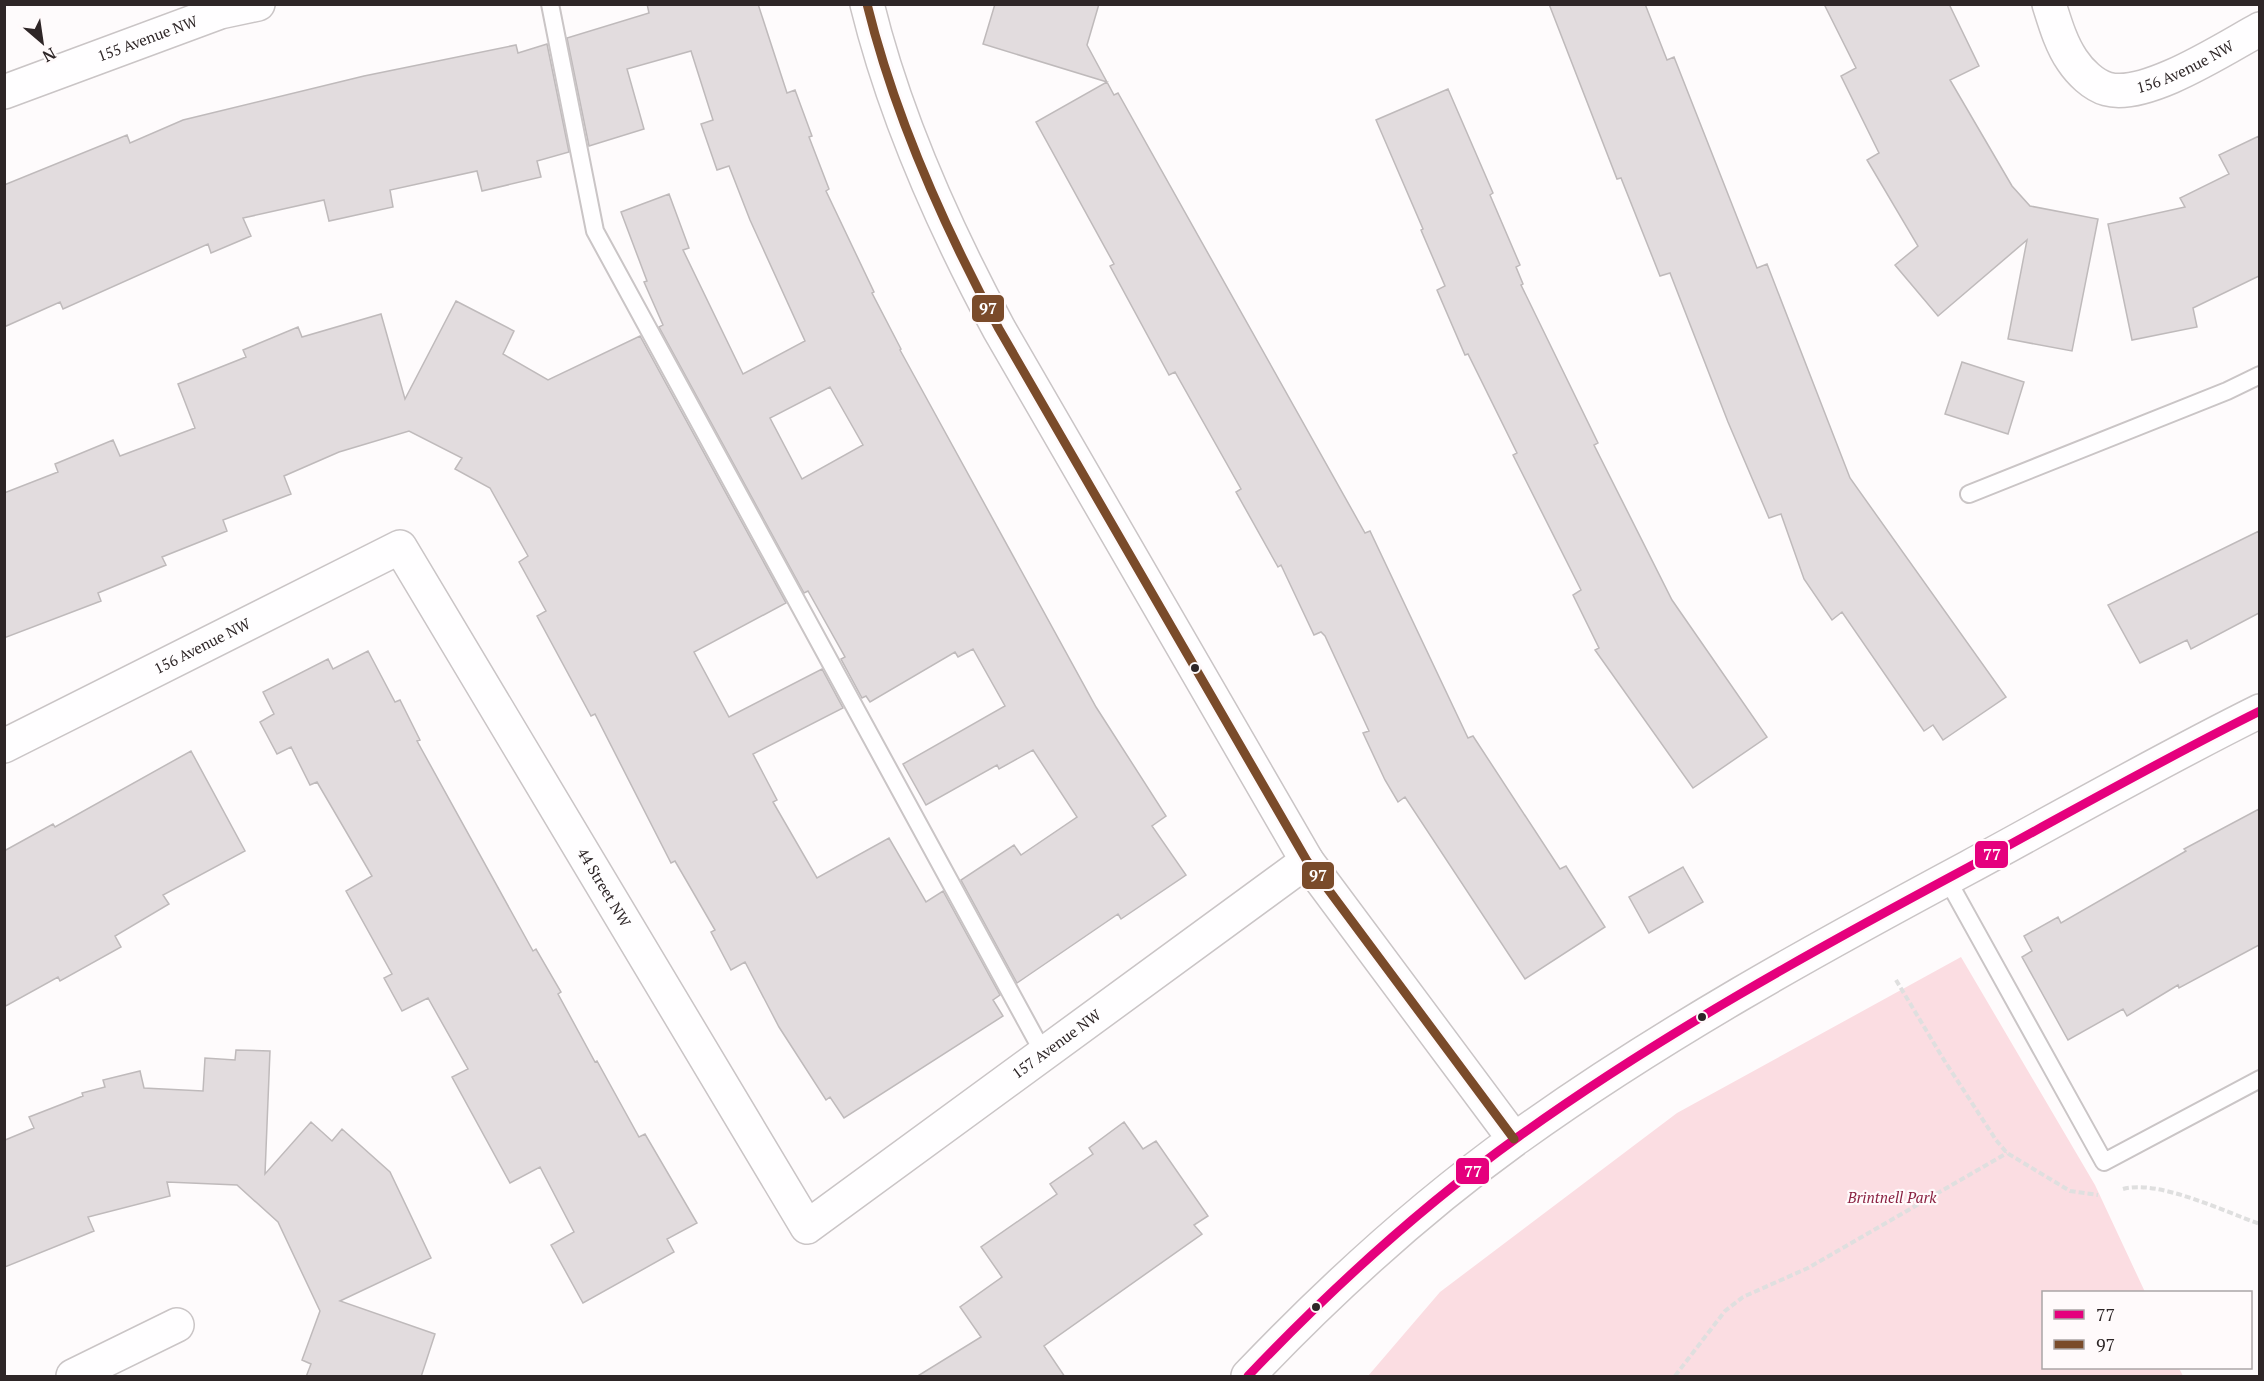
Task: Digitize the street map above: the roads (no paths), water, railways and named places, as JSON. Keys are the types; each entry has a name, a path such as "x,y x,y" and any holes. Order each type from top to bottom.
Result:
{"street":[{"name":"155 Avenue NW","path":"4,93 220,12 258,4"},
{"path":"867,4 900,110 963,263 1307,861 1514,1139"},
{"name":"156 Avenue NW","path":"2049,4 2072,60 2089,79 2108,89 2130,89 2155,84 2259,29"},
{"name":"156 Avenue NW","path":"4,746 400,547"},
{"name":"44 Street NW","path":"400,547 807,1227"},
{"path":"1248,1377 1352,1274 1514,1139 1596,1082 1674,1033 1817,950 2259,711"},
{"name":"157 Avenue NW","path":"807,1227 1307,861"},
{"path":"73,1377 177,1325"}],"lane":[{"path":"550,4 595,231 1044,1054"},
{"path":"1969,494 2227,391 2259,375"},
{"path":"1947,879 2104,1162 2259,1079"}],"park label":[{"name":"Brintnell Park","path":"1892,1198"}]}
